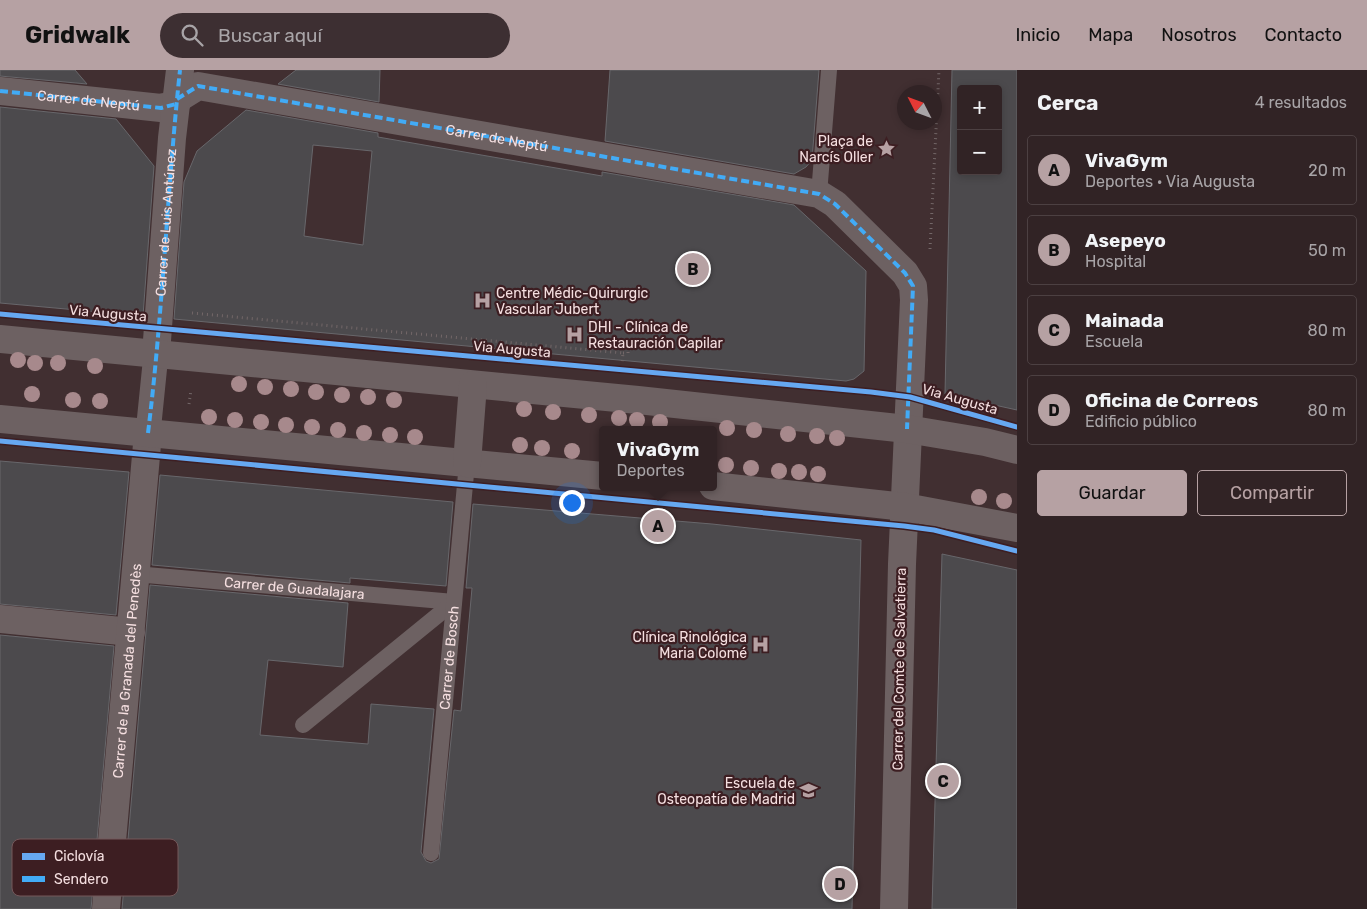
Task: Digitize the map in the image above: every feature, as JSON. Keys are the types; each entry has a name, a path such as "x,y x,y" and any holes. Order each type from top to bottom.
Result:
{"street":[{"name":"Carrer de Luis Antúnez","path":"148,433 180,70"},
{"name":"Carrer de Neptú","path":"0,91 161,108 176,102 198,86 819,194"},
{"path":"819,194 835,204 905,273 913,286 907,430"},
{"path":"0,339 638,400 907,430 984,442 1017,450"},
{"path":"467,463 473,385"},
{"path":"0,419 599,476"},
{"name":"Carrer del Comte de Salvatierra","path":"894,909 907,430"},
{"name":"Carrer de la Granada del Penedès","path":"112,839 148,433"},
{"path":"717,486 905,507 1017,528"},
{"path":"0,619 131,632"},
{"name":"Carrer de la Granada del Penedès","path":"106,909 107,896"}],"lane":[{"path":"819,194 829,70"},
{"name":"Carrer de Bosch","path":"431,853 467,463"},
{"name":"Carrer de Guadalajara","path":"135,574 454,602"},
{"path":"303,726 454,602"}],"path":[{"path":"930,250 939,70"},
{"path":"182,312 623,353 628,353 628,347"},
{"path":"622,364 623,353"},
{"path":"188,412 192,381"}],"building":[{"path":"0,70 75,70 87,84 0,76"},
{"path":"296,70 380,70 379,102 278,84"},
{"path":"610,70 819,70 812,160 806,167 794,174 605,141"},
{"path":"952,70 1017,70 1017,410 945,394"},
{"path":"0,107 116,119 154,166 143,316 0,303"},
{"path":"246,110 378,133 378,137 602,176 602,172 794,205 866,271 864,371 854,379 846,381 174,319 184,182 197,151","holes":["313,145 372,151 363,245 304,236"]},
{"path":"0,461 129,472 116,615 0,604"},
{"path":"160,475 453,502 446,586 350,578 350,583 152,565"},
{"path":"473,504 712,524 861,540 852,909 122,909 123,896 178,896 178,839 128,839 150,585 348,603 343,667 268,660 260,735 368,744 371,704 434,709 421,852 426,861 431,863 439,859 454,710 461,711 472,588 466,588"},
{"path":"942,554 1017,570 1017,909 932,909"},
{"path":"0,635 114,646 97,839 12,839 12,896 92,896 91,909 0,909"}],"marked path":[{"path":"148,433 158,342 180,70"},
{"path":"177,99 198,86 819,194 835,204 905,273 913,286 907,429"},
{"path":"0,91 161,108 176,104"}],"cycle path":[{"name":"Via Augusta","path":"0,314 871,392 910,397 1017,427"},
{"path":"0,441 904,526 934,530 1017,551"}],"place":[{"name":"Plaça de Narcís Oller","path":"887,149"},
{"name":"Asepeyo","path":"693,269"},
{"name":"Centre Médic-Quirurgic Vascular Jubert","path":"482,301"},
{"name":"DHI - Clínica de Restauración Capilar","path":"574,335"},
{"name":"VivaGym","path":"658,526"},
{"name":"Clínica Rinológica Maria Colomé","path":"761,645"},
{"name":"Mainada","path":"943,781"},
{"name":"Escuela de Osteopatía de Madrid","path":"809,791"},
{"name":"Oficina de Correos","path":"840,884"}]}
